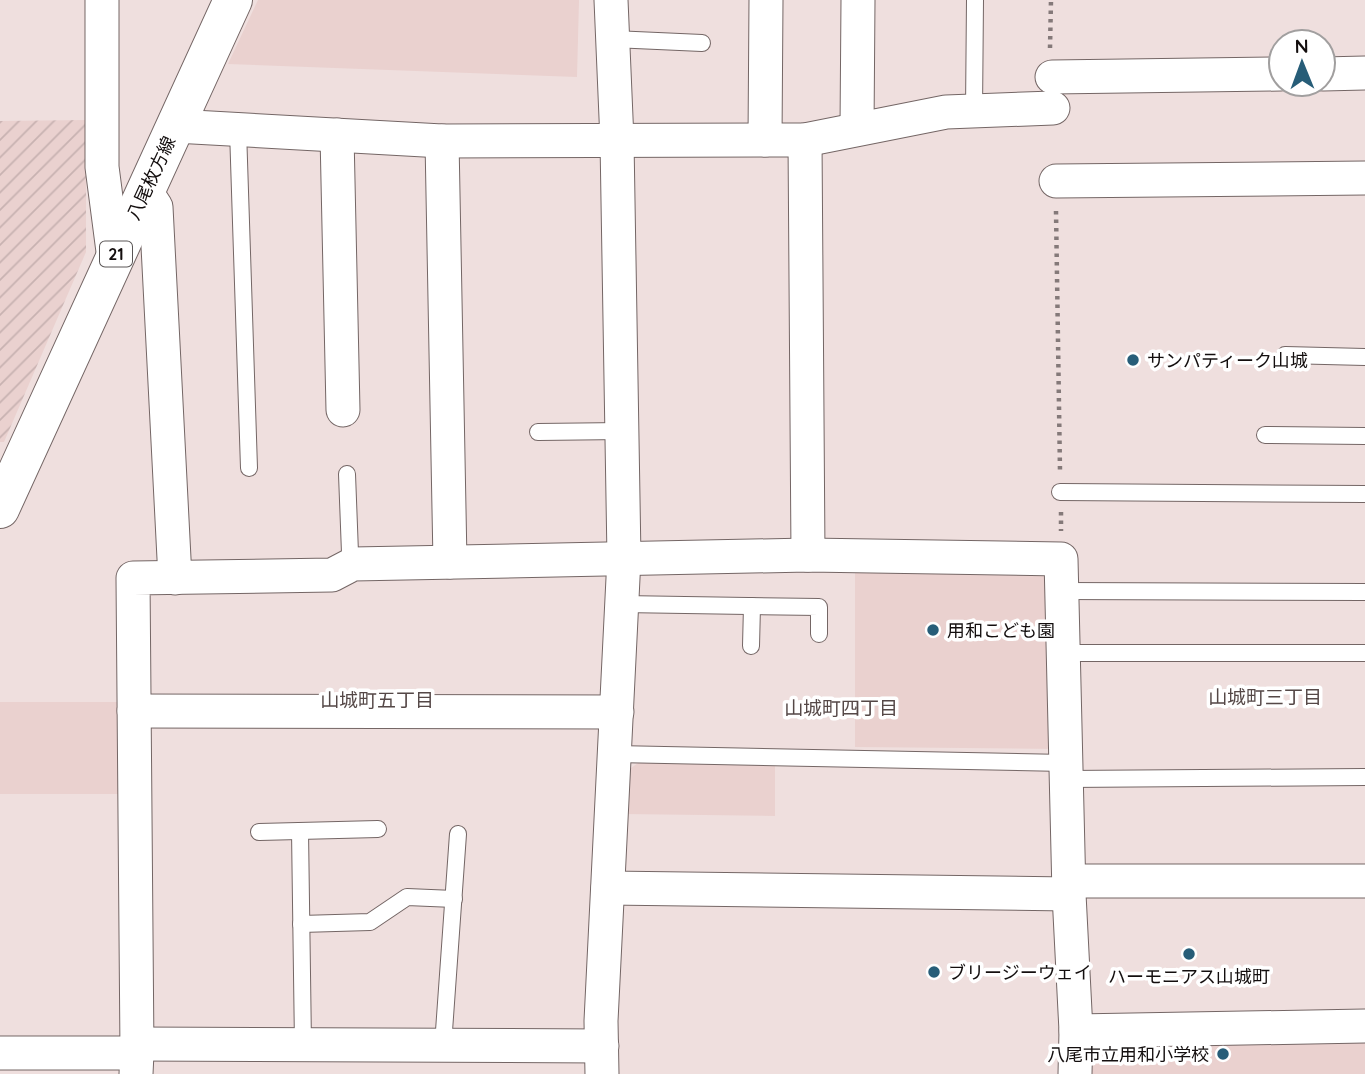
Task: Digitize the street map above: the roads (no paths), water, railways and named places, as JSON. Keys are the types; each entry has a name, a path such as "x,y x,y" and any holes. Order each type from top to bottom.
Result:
{"main road":[{"name":"八尾枚方線","path":"0,509 233,0"}],"street":[{"path":"102,0 102,167 114,259"},
{"path":"0,1053 136,1057 303,1045 443,1045 602,1060 601,1021 624,558 617,141 611,0"},
{"path":"765,140 766,0"},
{"path":"857,130 858,0"},
{"path":"1337,74 1365,74"},
{"path":"175,125 442,141 805,140 946,112 974,111 1053,92 1267,75"},
{"path":"337,135 343,410"},
{"path":"805,140 808,555"},
{"path":"442,141 450,562"},
{"path":"1056,181 1365,178"},
{"path":"145,190 156,207 174,578"},
{"path":"136,1057 133,579 332,575 353,564 808,555 1062,575 1065,771 1076,1031 1075,1074"},
{"path":"134,711 617,712"},
{"path":"608,888 1069,887 1365,881"},
{"path":"1076,1031 1365,1026"}],"lane":[{"path":"974,111 975,0"},
{"path":"612,40 702,43"},
{"path":"239,130 248,468"},
{"path":"1285,355 1365,357"},
{"path":"538,432 622,431"},
{"path":"1265,435 1365,436"},
{"path":"347,474 350,553 353,564"},
{"path":"1060,492 1365,494"},
{"path":"1062,575 1365,592"},
{"path":"622,604 819,607 819,634"},
{"path":"751,646 752,606"},
{"path":"1063,653 1365,653"},
{"path":"615,754 1065,771 1365,777"},
{"path":"259,832 377,829"},
{"path":"300,831 303,1045"},
{"path":"443,1045 458,834"},
{"path":"301,924 370,922 407,897 454,899"}],"place":[{"name":"サンパティーク山城","path":"1133,360"},
{"name":"用和こども園","path":"933,630"},
{"name":"ハーモニアス山城町","path":"1189,954"},
{"name":"ブリージーウェイ","path":"934,972"},
{"name":"八尾市立用和小学校","path":"1223,1054"}],"district":[{"name":"山城町三丁目","path":"1265,697"},
{"name":"山城町五丁目","path":"377,700"},
{"name":"山城町四丁目","path":"841,708"}]}
